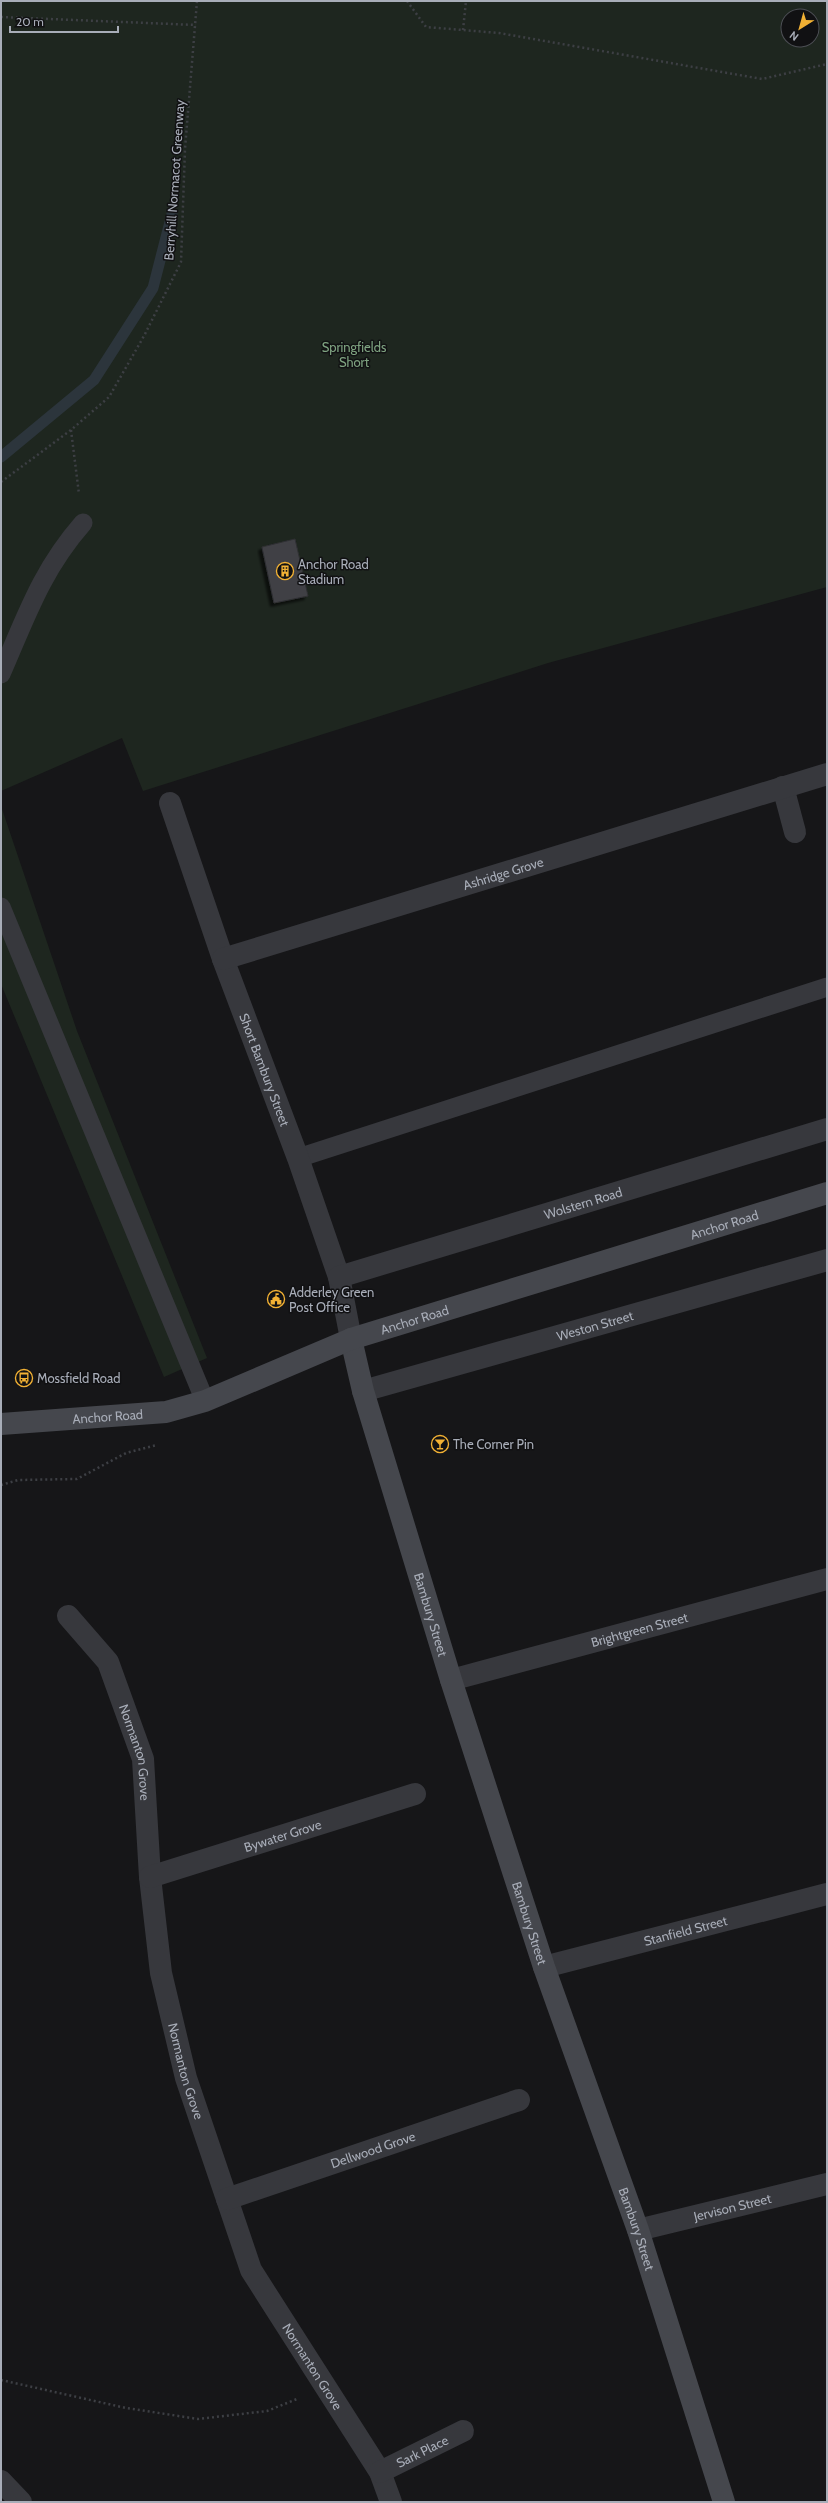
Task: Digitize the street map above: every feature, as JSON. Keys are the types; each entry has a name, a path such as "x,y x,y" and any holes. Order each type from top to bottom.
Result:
{"street":[{"name":"Ashridge Grove","path":"223,959 827,774"},
{"path":"783,787 795,832"},
{"name":"Short Bambury Street","path":"170,803 223,959 298,1158 338,1277 351,1339"},
{"name":"Wolstern Road","path":"338,1277 827,1129"},
{"name":"Anchor Road","path":"1,1424 166,1412 205,1401 351,1339 827,1193"},
{"name":"Weston Street","path":"364,1391 827,1260"},
{"name":"Bambury Street","path":"351,1339 364,1391 451,1680 544,1967 638,2230 724,2502"},
{"name":"Brightgreen Street","path":"451,1680 827,1579"},
{"name":"Normanton Grove","path":"68,1616 108,1662 143,1759 150,1877 162,1980 186,2078 251,2270 328,2387 380,2472 391,2502"},
{"name":"Bywater Grove","path":"150,1877 415,1794"},
{"name":"Stanfield Street","path":"544,1967 827,1894"},
{"name":"Dellwood Grove","path":"227,2199 518,2100"},
{"name":"Jervison Street","path":"638,2230 827,2184"},
{"name":"Sark Place","path":"380,2472 463,2431"},
{"path":"1,2481 21,2502"}],"lane":[{"path":"1,674 40,584 61,548 83,523"},
{"path":"1,907 205,1401"},
{"path":"298,1158 827,987"}],"path":[{"name":"Berryhill Normacot Greenway","path":"1,482 71,430 109,397 144,336 181,262 185,149 197,1"},
{"path":"407,1 426,27 499,33 762,79 827,64"},
{"path":"463,30 466,1"},
{"path":"1,17 196,25"},
{"path":"71,430 83,523"},
{"path":"1,2380 126,2408 198,2419 267,2411 328,2387"}],"green space":[{"name":"Springfields Short","path":"1,1 827,1 827,587 548,663 143,791 122,738 1,791"},
{"path":"1,806 77,1031 207,1358 164,1377 1,984"}],"building":[{"name":"Anchor Road Stadium","path":"295,539 308,596 274,603 262,547"}],"waterway":[{"path":"1,457 94,380 153,288 172,214"}],"place":[{"name":"Anchor Road Stadium","path":"285,571"},
{"name":"Adderley Green Post Office","path":"276,1299"},
{"name":"Mossfield Road","path":"24,1378"},
{"name":"The Corner Pin","path":"440,1444"}]}
